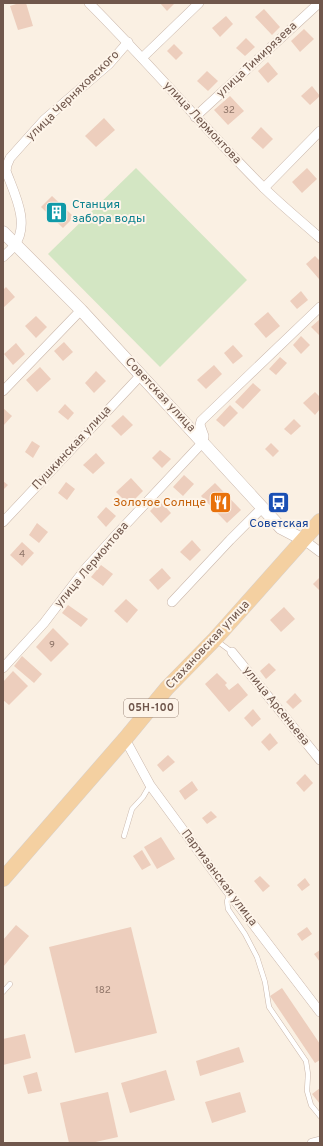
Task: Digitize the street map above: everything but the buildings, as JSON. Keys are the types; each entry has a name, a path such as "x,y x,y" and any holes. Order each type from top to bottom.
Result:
{"main road":[{"name":"Стахановская улица","path":"3,879 125,739 167,688 215,640 320,521"}],"street":[{"name":"улица Лермонтова","path":"89,3 128,42 195,117 264,188 320,238"},
{"path":"142,58 199,3"},
{"name":"улица Тимирязева","path":"195,117 319,3"},
{"name":"улица Черняховского","path":"3,257 15,245 21,226 21,216 6,171 10,158 44,120 109,64 128,42"},
{"path":"264,188 320,131"},
{"name":"Советская улица","path":"3,232 81,310 281,528 304,540 320,552"},
{"path":"203,442 204,436 200,425 201,421 320,307"},
{"path":"3,391 81,310"},
{"name":"Пушкинская улица","path":"3,522 141,375"},
{"name":"улица Лермонтова","path":"3,668 44,623 86,568 203,442"},
{"path":"172,602 262,508"},
{"name":"улица Арсеньева","path":"232,652 320,760"},
{"name":"Партизанская улица","path":"125,739 150,785 230,894 320,1012"},
{"path":"312,1143 320,1141"}],"lane":[{"path":"215,640 232,652"},
{"path":"124,836 132,809 143,797 150,785"},
{"path":"230,894 227,902 228,909 245,934 257,957 265,982 269,1007 306,1061 308,1074 307,1090 311,1105 320,1116"},
{"path":"3,992 10,984"}],"green space":[{"path":"136,168 247,280 160,367 48,254"}],"place":[{"name":"Станция забора воды","path":"57,212"},
{"name":"Золотое Солнце","path":"221,503"},
{"name":"Советская","path":"279,503"}]}
